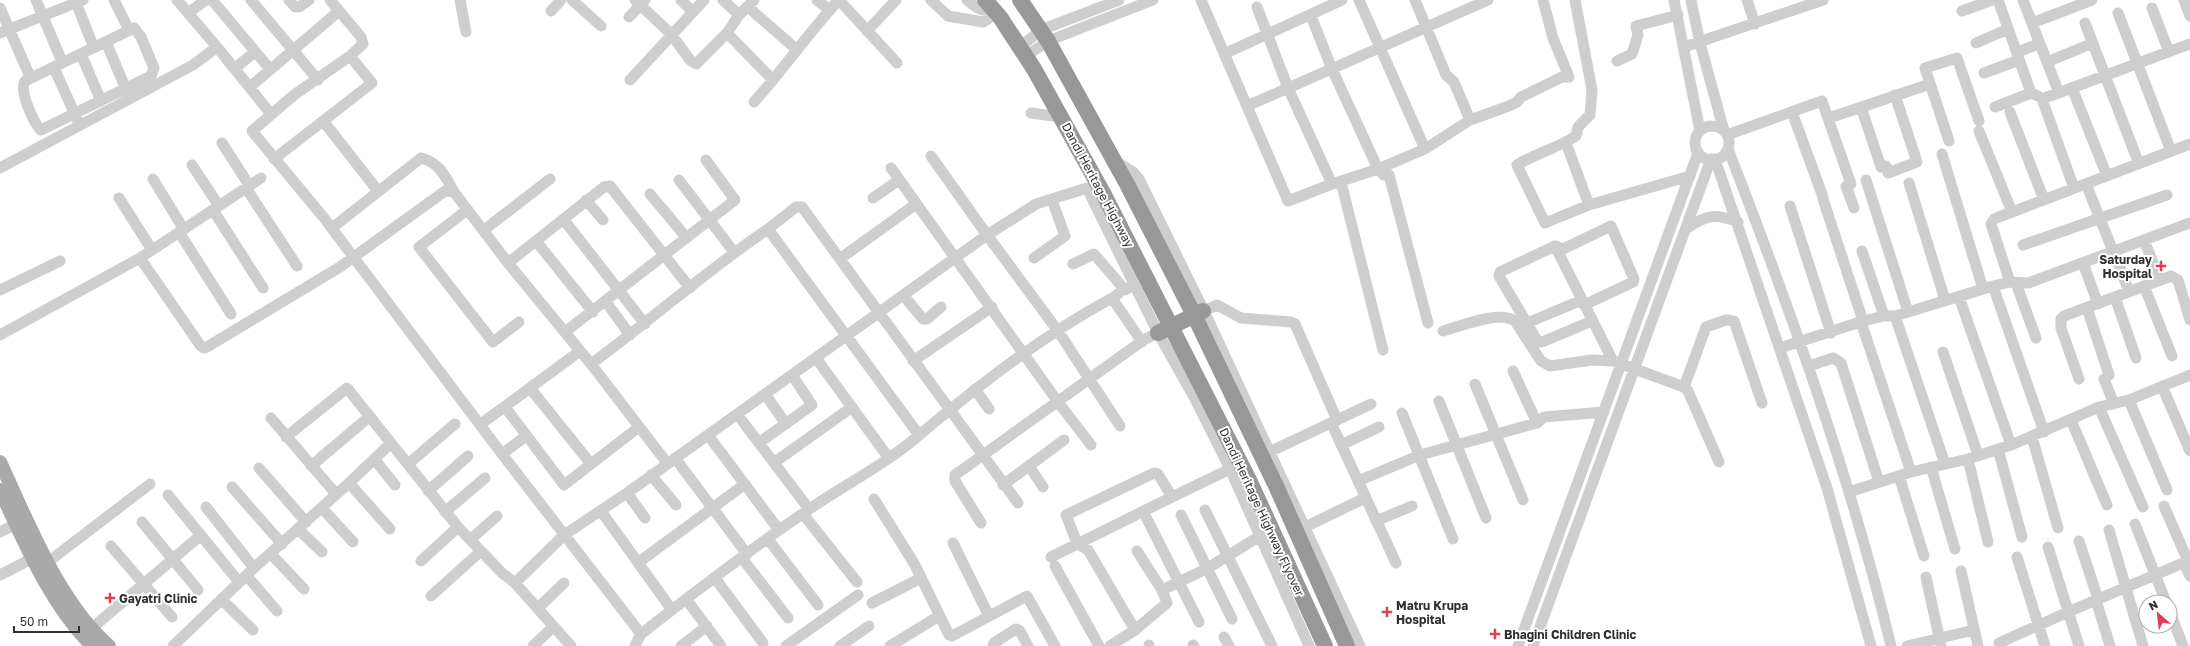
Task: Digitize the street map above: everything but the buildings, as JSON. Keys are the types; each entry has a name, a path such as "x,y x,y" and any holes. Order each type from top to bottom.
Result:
{"highway":[{"name":"Dandi Heritage Highway","path":"1020,0 1045,36 1199,313 1225,380"},
{"name":"Dandi Heritage Highway","path":"992,8 1023,52 1088,165 1165,330 1197,378"},
{"path":"1165,330 1199,313"},
{"path":"1225,380 1227,359"},
{"name":"Dandi Heritage Highway Flyover","path":"1197,378 1250,482 1325,646"},
{"name":"Dandi Heritage Highway Flyover","path":"1225,380 1277,488 1347,646"}],"main road":[{"path":"0,462 62,589 91,629 109,646"},
{"path":"0,490 33,558 64,615 92,646"}],"street":[{"path":"36,0 60,57"},
{"path":"114,0 126,24"},
{"path":"177,0 250,86 271,114"},
{"path":"188,13 206,0"},
{"path":"212,0 270,69"},
{"path":"251,0 318,80"},
{"path":"289,0 295,7 299,7 309,0"},
{"path":"330,0 361,37 363,44 350,56 318,80 294,95 252,131 332,228 481,424 564,535 637,642 672,610 779,530 924,434 975,389 1024,354 1080,316 1129,288"},
{"path":"460,0 466,32"},
{"path":"551,11 561,0"},
{"path":"572,0 601,26"},
{"path":"681,0 693,12"},
{"path":"630,80 670,34 704,0"},
{"path":"723,0 739,15"},
{"path":"817,0 829,10"},
{"path":"754,102 773,80 796,49 839,0 897,63"},
{"path":"867,31 896,0"},
{"path":"931,0 946,15 983,22 992,8"},
{"path":"967,0 982,11 992,8"},
{"path":"1023,52 1045,36 1119,0"},
{"path":"1045,36 1104,19 1153,0"},
{"path":"1201,0 1288,201 1378,169 1425,149 1470,120 1513,104 1521,97 1562,77 1569,77 1553,38 1544,0"},
{"path":"1224,54 1311,16 1342,0"},
{"path":"1358,0 1425,149"},
{"path":"1415,0 1446,75 1454,82 1470,120"},
{"path":"1247,106 1426,27 1468,4 1488,0"},
{"path":"1575,0 1592,90 1590,115 1578,127 1576,136 1566,143 1550,148 1517,165 1545,224 1589,205 1690,176"},
{"path":"1674,0 1700,132"},
{"path":"1691,0 1700,43 1726,133 1728,149 1801,342 1847,488 1876,586 1891,646"},
{"path":"1747,0 1755,24"},
{"path":"1788,0 1792,11"},
{"path":"1684,47 1700,43 1823,0"},
{"path":"1962,12 1992,0"},
{"path":"1998,0 2031,93"},
{"path":"2024,0 2059,93"},
{"path":"2032,23 2092,0"},
{"path":"2184,0 2190,16"},
{"path":"4,31 78,1 94,48"},
{"path":"629,16 640,2 670,34 690,60 696,64 727,33 739,15 751,4 796,49"},
{"path":"1257,7 1269,34 1288,88 1336,183 1383,350"},
{"path":"0,8 4,31 28,72"},
{"path":"1100,8 1104,19"},
{"path":"2152,8 2170,52"},
{"path":"250,86 339,11"},
{"path":"2118,14 2171,151"},
{"path":"1617,61 1632,54 1638,35 1636,26 1678,15"},
{"path":"1311,16 1332,69 1378,169 1384,175 1389,175 1428,323"},
{"path":"2085,23 2139,164"},
{"path":"0,168 79,126 128,93 151,76 154,72 138,31 134,28 25,81 23,85 23,94 38,128 45,130 101,101 128,93 192,65 217,47"},
{"path":"1976,43 2008,29"},
{"path":"727,33 773,80"},
{"path":"106,42 128,93"},
{"path":"2047,62 2093,43"},
{"path":"1984,73 2040,44"},
{"path":"1995,107 2031,93 2044,98 2190,44"},
{"path":"235,68 255,52"},
{"path":"81,54 101,101"},
{"path":"274,159 324,122 372,83 350,56"},
{"path":"1949,141 1925,68 1957,58 1979,126 2012,212"},
{"path":"54,68 79,126"},
{"path":"1829,118 1930,84"},
{"path":"2072,88 2107,176"},
{"path":"1861,106 1881,168 1886,166 1888,173 1917,162 1895,96"},
{"path":"2044,98 2042,101 2074,188"},
{"path":"1726,133 1822,101 1852,184 1846,186 1854,208"},
{"path":"1792,112 1823,198 1911,472"},
{"path":"2010,112 2044,200"},
{"path":"1031,113 1063,121"},
{"path":"324,122 378,190"},
{"path":"1518,646 1604,412 1617,363 1690,176 1698,153 1695,142 1700,132 1709,126 1720,128 1726,133"},
{"path":"222,143 247,187 297,266"},
{"path":"1566,143 1589,205"},
{"path":"2036,338 2013,283 1992,224 1994,219 2190,144"},
{"path":"1698,153 1713,159 1724,155 1728,149"},
{"path":"1942,154 1988,288 2044,432"},
{"path":"931,156 1058,331 1120,426"},
{"path":"332,228 378,190 421,158 431,160 438,166 454,192 508,263 591,364 639,427 713,506 745,556 788,618"},
{"path":"1713,159 1738,222 1827,488 1870,646"},
{"path":"1533,646 1634,369 1713,159"},
{"path":"565,332 606,302 686,237 735,200 706,160"},
{"path":"192,165 263,288"},
{"path":"891,168 992,307 1058,402 1091,445"},
{"path":"0,335 140,258 261,178"},
{"path":"153,179 181,230 231,314"},
{"path":"484,230 550,180"},
{"path":"679,180 734,252"},
{"path":"873,198 899,180"},
{"path":"1866,180 1908,312"},
{"path":"1909,183 1945,300"},
{"path":"2086,184 2130,291"},
{"path":"508,263 564,220 604,186 610,186 690,288"},
{"path":"515,583 564,535 651,476 671,460 987,235 1036,204 1054,200 1087,188 1129,288"},
{"path":"140,258 204,348 354,258 445,192 454,192"},
{"path":"650,194 686,237"},
{"path":"2023,245 2167,195"},
{"path":"119,198 152,250"},
{"path":"586,200 603,220"},
{"path":"1034,258 1066,236 1054,200"},
{"path":"841,258 916,204"},
{"path":"591,364 645,324 734,252 800,206 841,258 913,361 983,454 1018,504"},
{"path":"1790,206 1831,333"},
{"path":"467,210 419,247 493,342 519,322"},
{"path":"1686,229 1711,216 1719,216 1738,222"},
{"path":"564,220 645,324"},
{"path":"1780,348 1862,322 1884,316 1896,316 1988,288 2013,283 2028,283 2190,223"},
{"path":"1527,323 1583,303 1633,282 1634,279 1611,226 1562,249 1555,246 1500,272 1499,276 1527,323 1540,343 1592,320"},
{"path":"768,228 847,335 924,434"},
{"path":"2144,240 2160,280"},
{"path":"536,241 593,312"},
{"path":"1555,246 1592,320 1617,363"},
{"path":"1862,251 1884,316"},
{"path":"1073,264 1094,254 1129,288 1165,330 1194,397 1230,469 1260,536 1305,645"},
{"path":"0,290 60,261"},
{"path":"2083,262 2098,304"},
{"path":"2079,379 2061,328 2061,319 2064,316 2171,276 2178,280 2190,320"},
{"path":"2144,286 2172,356"},
{"path":"903,295 923,319 927,319 941,307"},
{"path":"1959,297 2011,445"},
{"path":"2116,297 2136,358"},
{"path":"1112,298 1142,342"},
{"path":"606,302 630,335"},
{"path":"1360,646 1227,359 1199,313 1217,305 1241,318 1291,322 1294,324 1335,424 1341,445 1396,563"},
{"path":"913,361 992,307"},
{"path":"2087,308 2114,404"},
{"path":"1443,331 1495,317 1508,316 1514,321 1541,361 1550,366 1592,360 1617,363 1684,387 1688,391 1719,462"},
{"path":"1896,316 1945,464"},
{"path":"1684,387 1706,327 1726,320 1734,321 1762,403"},
{"path":"981,523 954,478 955,475 1142,342 1165,330"},
{"path":"481,424 580,351"},
{"path":"1942,352 1973,457 1988,542"},
{"path":"816,358 888,457"},
{"path":"1808,366 1833,358 1841,363 1879,482"},
{"path":"1513,371 1538,423"},
{"path":"760,442 812,405 792,375"},
{"path":"1827,488 1847,488 1879,482 1911,472 1973,457 2032,437 2099,407 2129,400 2190,375"},
{"path":"1194,397 1197,378"},
{"path":"1475,384 1523,500"},
{"path":"2162,386 2190,451"},
{"path":"286,437 347,388 458,527 502,573 515,583 571,646"},
{"path":"530,388 591,464"},
{"path":"975,389 989,409"},
{"path":"765,394 786,424"},
{"path":"2129,400 2167,490"},
{"path":"1439,401 1486,518"},
{"path":"1269,452 1335,424 1372,404"},
{"path":"505,407 564,485 639,427"},
{"path":"775,462 852,407"},
{"path":"2099,407 2143,507"},
{"path":"1358,481 1420,455 1538,423 1544,417 1604,412"},
{"path":"1402,413 1453,539"},
{"path":"737,414 775,462 806,511 857,582"},
{"path":"311,466 369,417"},
{"path":"271,418 336,494"},
{"path":"2071,420 2107,505"},
{"path":"408,464 456,424"},
{"path":"1341,445 1379,427"},
{"path":"708,435 779,530"},
{"path":"502,454 526,436"},
{"path":"2032,437 2058,528"},
{"path":"1003,484 1064,440"},
{"path":"172,646 247,575 375,460 391,443"},
{"path":"1998,449 2022,537"},
{"path":"428,491 468,456"},
{"path":"375,460 395,485"},
{"path":"1029,466 1043,487"},
{"path":"1931,467 1955,549"},
{"path":"258,468 322,552"},
{"path":"1099,646 1053,562 1077,543 1230,469"},
{"path":"1135,630 1088,550 1077,543 1066,519 1066,515 1154,474 1158,474 1172,498"},
{"path":"651,476 676,505"},
{"path":"1899,476 1924,556"},
{"path":"446,512 485,478"},
{"path":"349,483 390,529"},
{"path":"48,562 150,484"},
{"path":"639,562 713,506 745,484"},
{"path":"232,487 282,544"},
{"path":"627,493 645,518"},
{"path":"168,495 201,535 247,575"},
{"path":"1305,527 1365,498"},
{"path":"874,499 921,578 950,636 1027,596 1055,646"},
{"path":"1376,521 1412,506"},
{"path":"2164,506 2188,562 2190,576"},
{"path":"206,507 247,575 277,611"},
{"path":"322,508 353,542"},
{"path":"1205,510 1272,646"},
{"path":"601,511 672,610"},
{"path":"1180,515 1208,568 1232,619"},
{"path":"471,539 497,516"},
{"path":"1146,517 1199,622"},
{"path":"142,522 198,590"},
{"path":"0,532 16,524"},
{"path":"1563,524 1577,527"},
{"path":"2135,524 2163,594"},
{"path":"421,561 458,527"},
{"path":"2109,530 2127,587 2143,646"},
{"path":"91,629 144,586 201,535"},
{"path":"1162,590 1208,568 1226,555 1260,536"},
{"path":"768,539 818,605"},
{"path":"2079,541 2110,646"},
{"path":"953,542 989,616"},
{"path":"111,546 172,617"},
{"path":"2048,547 2079,646"},
{"path":"431,596 481,551"},
{"path":"1110,646 1135,630 1167,603 1162,590 1137,551"},
{"path":"271,554 304,589"},
{"path":"2017,557 2045,646"},
{"path":"0,575 33,558"},
{"path":"1999,644 2014,642 2039,625 2188,562"},
{"path":"1961,571 1978,646"},
{"path":"1926,577 1940,642"},
{"path":"715,578 763,643"},
{"path":"872,603 921,578"},
{"path":"538,608 564,583"},
{"path":"786,646 801,642 858,595"},
{"path":"221,599 253,630"},
{"path":"686,599 721,646"},
{"path":"890,646 939,616"},
{"path":"681,646 707,626"},
{"path":"840,646 869,626"},
{"path":"533,646 553,627"},
{"path":"993,646 994,643 1016,629 1020,631 1028,646"},
{"path":"1906,646 1940,642 1974,630"},
{"path":"2178,633 2183,646"}],"place":[{"name":"Saturday Hospital","path":"2161,266"},
{"name":"Gayatri Clinic","path":"110,598"},
{"name":"Matru Krupa Hospital","path":"1387,612"},
{"name":"Bhagini Children Clinic","path":"1495,634"}]}
